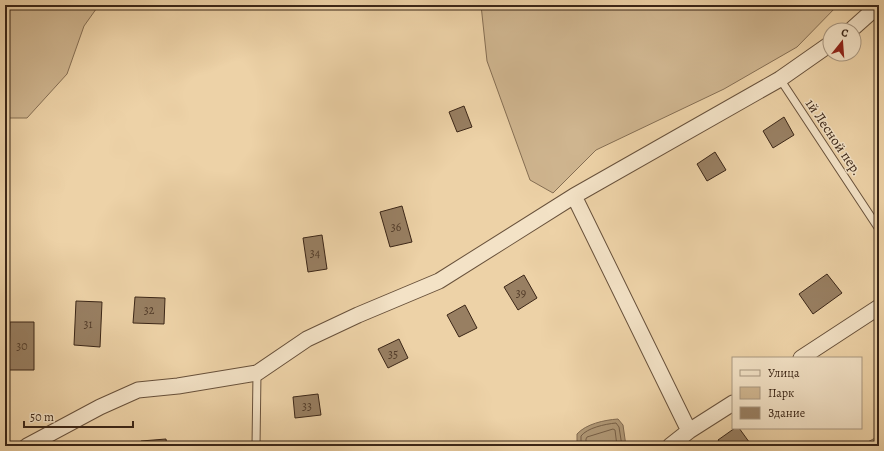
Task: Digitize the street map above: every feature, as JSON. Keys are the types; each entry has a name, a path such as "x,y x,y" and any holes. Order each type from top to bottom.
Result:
{"street":[{"path":"860,22 879,5"},
{"path":"27,446 100,407 138,390 178,386 257,373 307,339 358,315 439,281 574,196 780,79 822,50"},
{"path":"574,196 689,431"},
{"path":"803,357 879,307"},
{"path":"670,446 689,431 732,404"}],"lane":[{"name":"1й Лесной пер.","path":"780,79 879,229"},
{"path":"256,446 257,373"}],"green space":[{"path":"5,5 99,5 84,26 67,74 27,118 5,118"},
{"path":"481,5 838,5 797,47 724,89 596,150 553,193 530,180 487,61"},
{"path":"879,436 879,446 860,446"}],"water":[{"path":"618,419 623,425 626,446 577,446 577,434 585,428 607,420"}],"building":[{"path":"464,106 472,127 457,132 449,112"},
{"path":"784,117 794,135 773,148 763,131"},
{"path":"715,152 726,170 707,181 697,164"},
{"path":"402,206 412,242 390,247 380,212"},
{"path":"322,235 327,269 308,272 303,238"},
{"path":"827,274 842,293 813,314 799,294"},
{"path":"524,275 537,298 518,310 504,287"},
{"path":"135,297 165,298 164,324 133,323"},
{"path":"76,301 102,302 100,347 74,345"},
{"path":"465,305 477,328 459,337 447,315"},
{"path":"10,322 34,322 34,370 9,370"},
{"path":"399,339 408,358 388,368 378,349"},
{"path":"318,394 321,415 295,418 293,397"},
{"path":"734,429 740,429 752,446 722,446 718,440"},
{"path":"166,439 167,446 141,446 141,441"}]}
